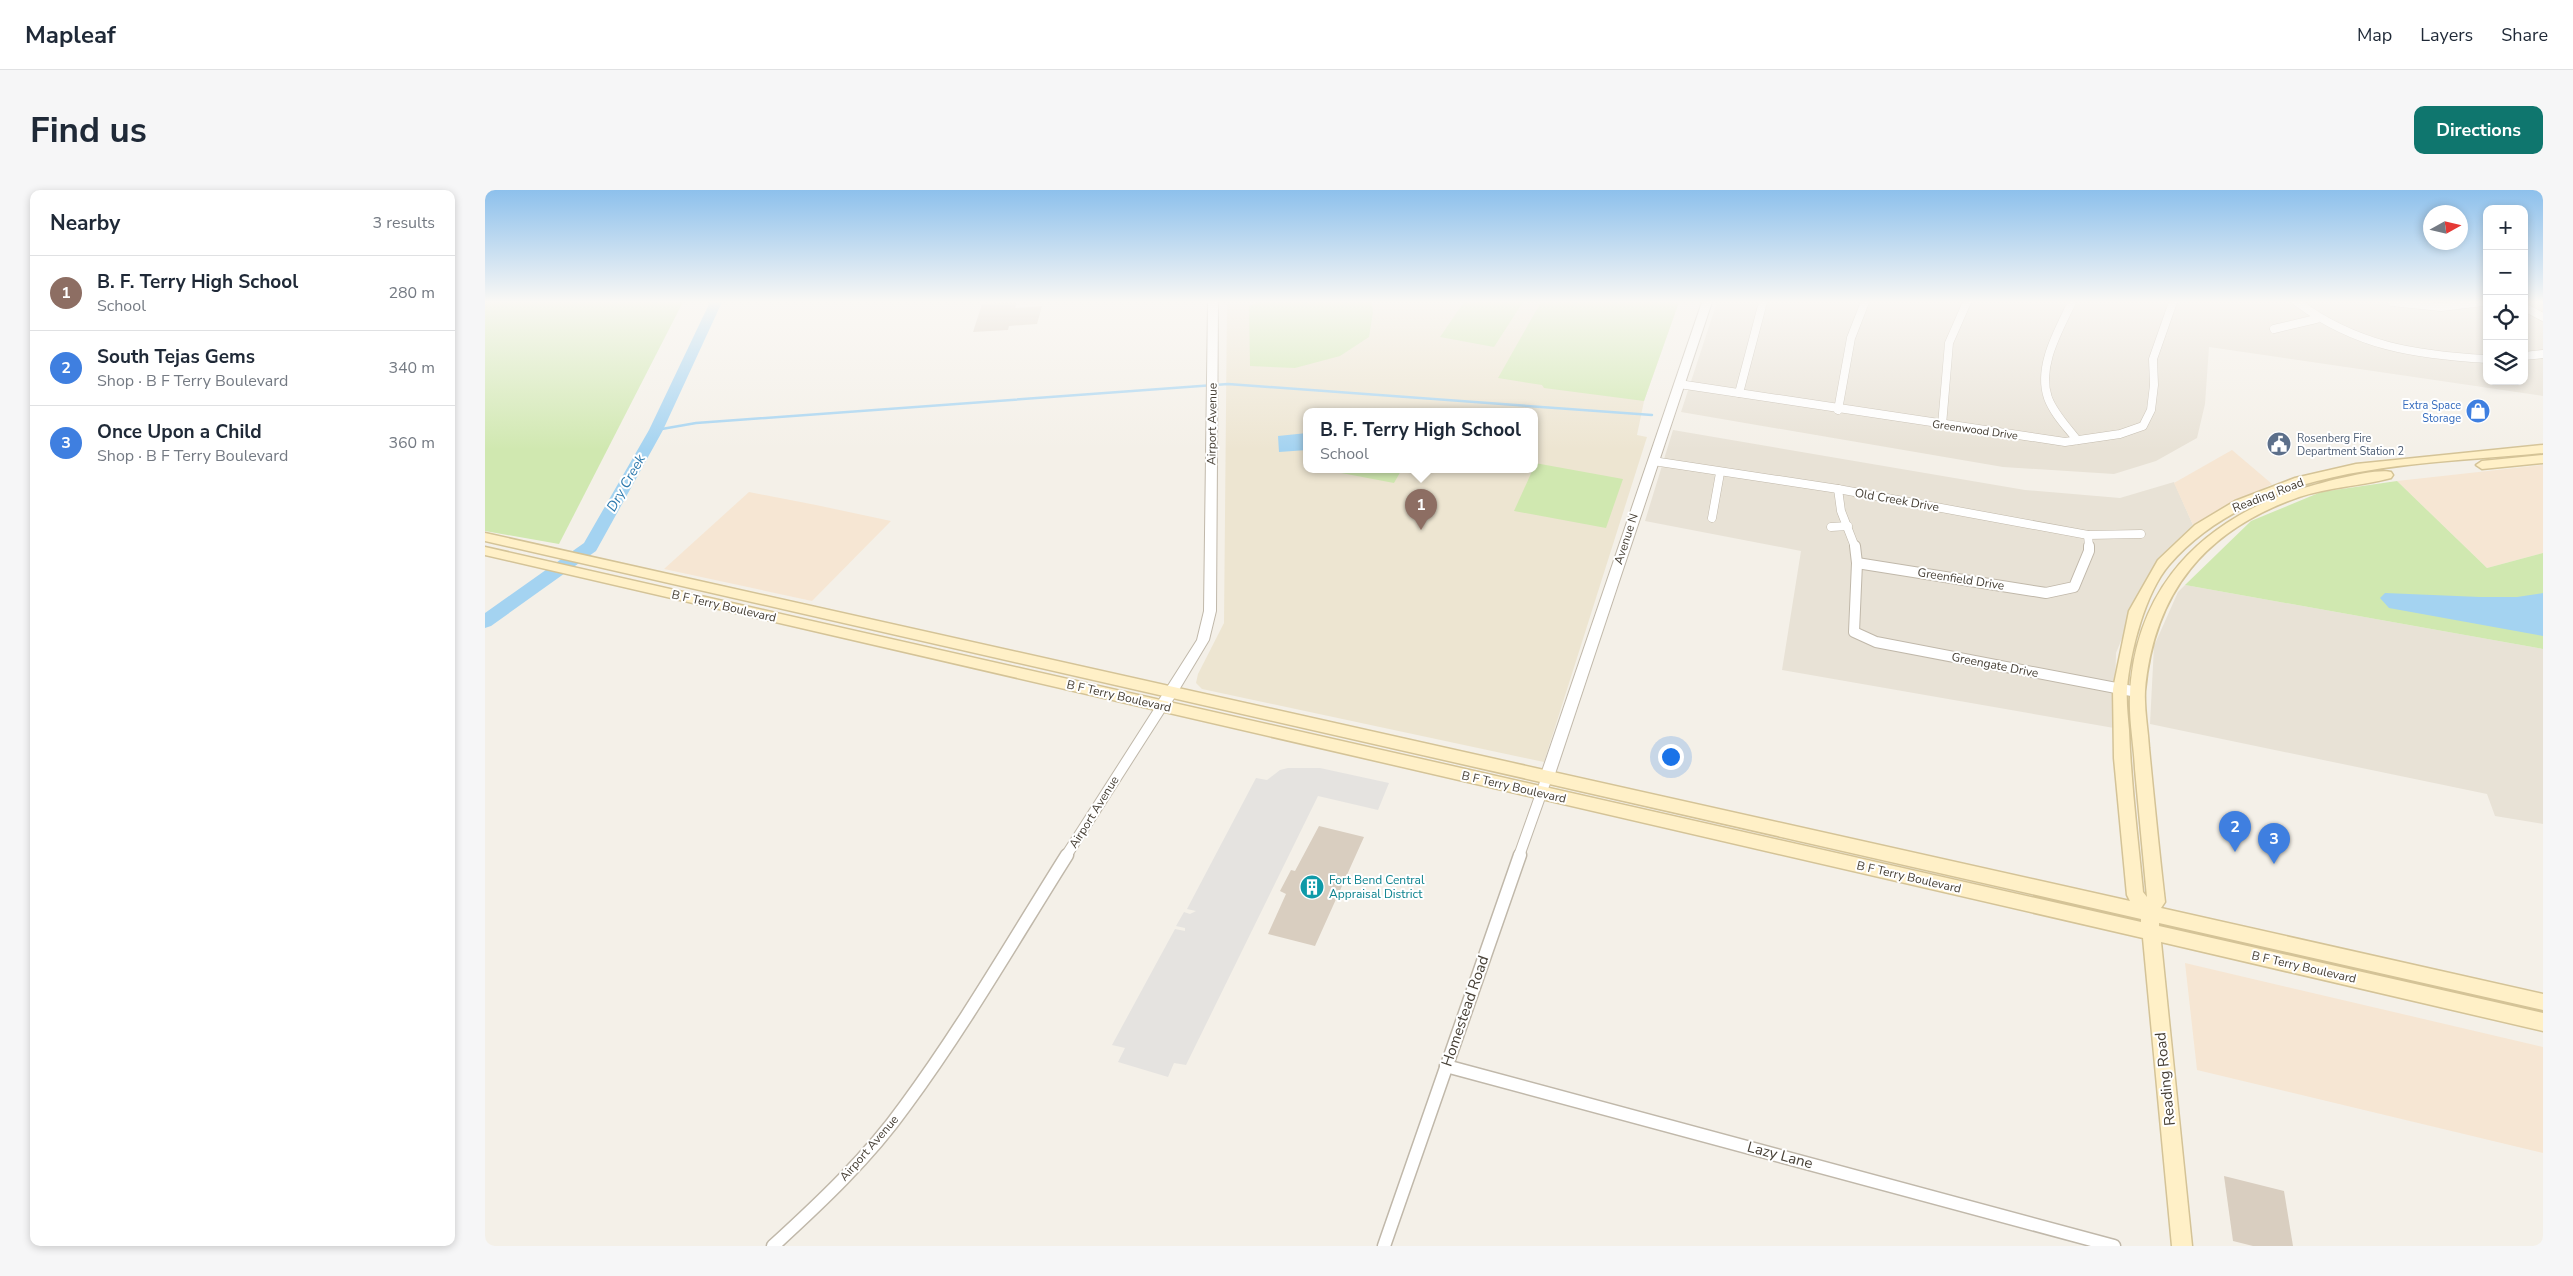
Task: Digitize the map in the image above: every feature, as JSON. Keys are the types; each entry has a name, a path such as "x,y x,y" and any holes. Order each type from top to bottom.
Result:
{"main road":[{"name":"Reading Road","path":"2149,912 2156,902 2137,692 2141,654 2152,620 2169,585 2188,560 2209,539 2235,521 2277,500 2309,489 2409,468 2543,449"},
{"path":"2519,451 2537,460"},
{"name":"Reading Road","path":"2182,1246 2149,912 2135,895 2122,758 2120,689 2137,611 2163,563 2200,528 2239,504 2299,481 2356,468 2409,468 2537,460"},
{"name":"B F Terry Boulevard","path":"485,537 1171,691 1544,785 2150,932 2543,1022"},
{"name":"B F Terry Boulevard","path":"485,551 1162,706 2149,912 2543,1002"}],"street":[{"name":"Airport Avenue","path":"773,1246 815,1208 864,1157 905,1107 958,1027 1203,640 1210,610 1212,351"},
{"name":"Avenue N","path":"1544,785 1690,351"},
{"path":"1739,393 1750,351"},
{"path":"1838,410 1849,351"},
{"path":"1942,425 1948,351"},
{"path":"2050,351 2048,357 2046,391 2057,414 2077,440"},
{"name":"Greenwood Drive","path":"1679,384 1838,410 2065,442 2120,434 2143,426 2151,410 2154,385 2153,359 2155,351"},
{"path":"2433,351 2483,358"},
{"path":"2528,356 2543,354"},
{"name":"Old Creek Drive","path":"1653,461 1721,473 1838,489 2088,535 2141,534"},
{"path":"1712,518 1721,473"},
{"path":"1838,489 1841,511 1854,541 1857,563"},
{"path":"1831,527 1848,526"},
{"name":"Greenfield Drive","path":"1857,563 2046,592 2066,590 2075,587 2089,551 2088,535"},
{"name":"Greengate Drive","path":"1857,563 1854,632 1876,642 2137,692"},
{"name":"Homestead Road","path":"1384,1246 1544,785"},
{"name":"Lazy Lane","path":"1446,1066 2114,1246"}],"shaded area":[{"path":"1227,351 1662,351 1644,401 1637,435 1647,437 1544,762 1202,689 1196,683 1198,674 1224,623"},
{"path":"1701,351 2209,351 2205,404 2197,438 2156,461 2114,474 2003,467 1681,412"},
{"path":"2238,351 2483,351 2483,385 2528,385 2528,351 2543,351 2543,396"},
{"path":"1673,430 2025,490 2120,498 2174,482 2193,525 2147,577 2116,653 2114,728 1782,670 1801,551 1645,521"},
{"path":"2232,450 2272,484 2193,525 2174,483"},
{"path":"2543,465 2543,553 2487,568 2397,481"},
{"path":"749,492 891,521 812,601 664,569"},
{"path":"2185,585 2543,649 2543,824 2495,816 2487,794 2150,724 2154,646 2178,592"},
{"path":"1288,768 1320,768 1389,783 1378,810 1318,796 1186,1065 1174,1063 1168,1077 1118,1062 1125,1048 1112,1045 1175,929 1185,931 1185,928 1176,926 1184,912 1190,914 1196,911 1187,909 1256,778 1267,780 1280,770"},
{"path":"2185,963 2543,1047 2543,1153 2197,1070"}],"green space":[{"path":"485,351 658,351 559,544 485,531"},
{"path":"1250,351 1347,351 1340,356 1295,368 1250,366"},
{"path":"1513,351 1662,351 1644,401 1544,388 1542,385 1498,378"},
{"path":"1538,464 1623,479 1606,528 1514,511 1531,473 1538,473"},
{"path":"1341,473 1400,473 1394,483"},
{"path":"2397,481 2487,568 2543,553 2543,649 2185,585 2251,521 2321,492"}],"water":[{"path":"1303,433 1303,450 1279,452 1278,436"},
{"path":"2385,593 2517,597 2543,593 2543,636 2389,608 2380,598"}],"building":[{"name":"Fort Bend Central Appraisal District","path":"1319,826 1364,837 1315,946 1268,934 1286,894 1280,891 1291,870 1295,871"},
{"path":"2224,1176 2284,1191 2293,1246 2253,1246 2233,1241"}],"waterway":[{"name":"Dry Creek","path":"485,622 590,547 656,430 693,351"},
{"path":"656,430 696,423 1228,384 1652,415"}],"place":[{"name":"Extra Space Storage","path":"2478,411"},
{"name":"Rosenberg Fire Department Station 2","path":"2279,444"},
{"name":"B. F. Terry High School","path":"1421,530"},
{"name":"South Tejas Gems","path":"2235,852"},
{"name":"Once Upon a Child","path":"2274,864"},
{"name":"Fort Bend Central Appraisal District","path":"1312,887"}]}
